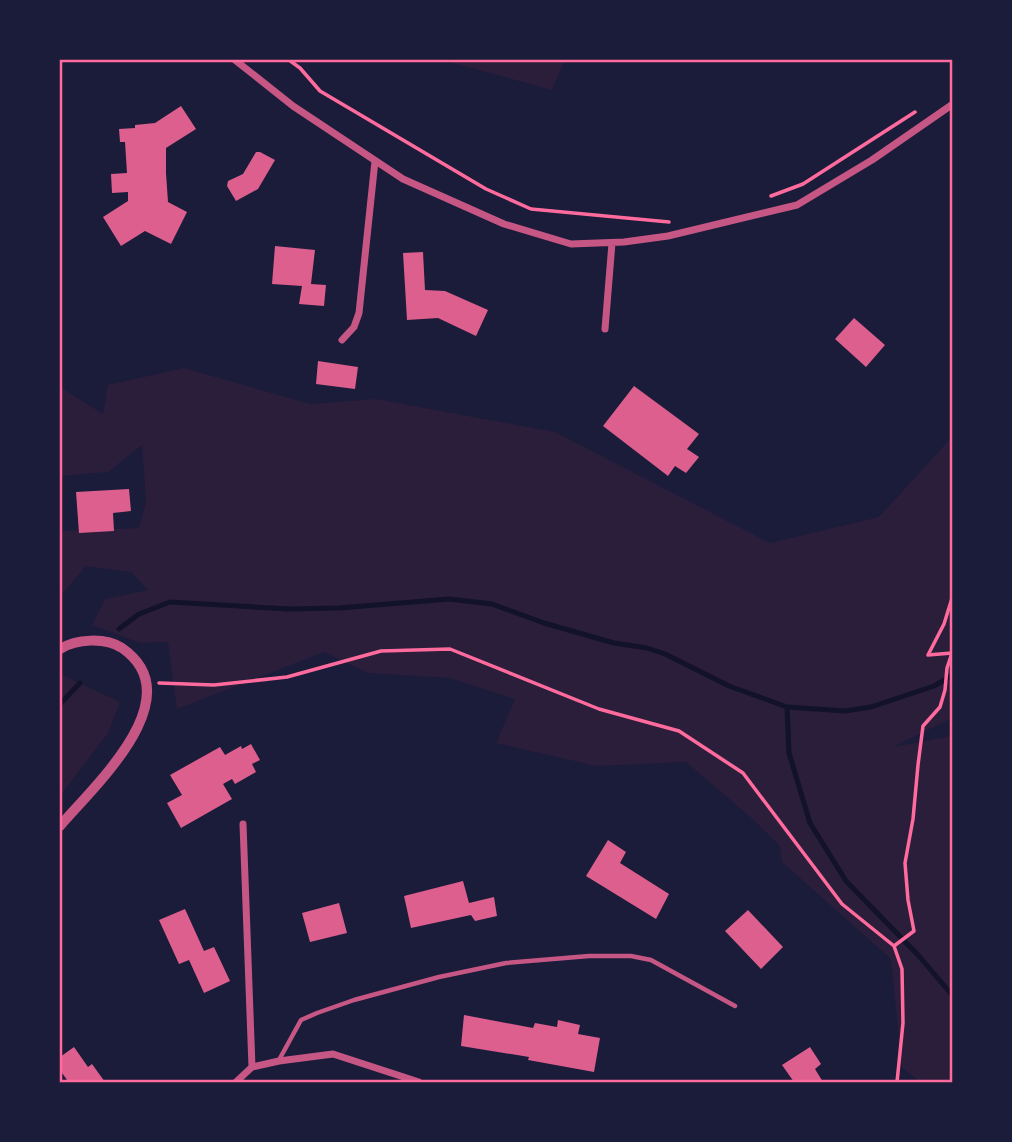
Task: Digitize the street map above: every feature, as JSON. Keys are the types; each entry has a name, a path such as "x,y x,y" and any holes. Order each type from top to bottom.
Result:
{"street":[{"path":"235,60 293,106 403,179 504,224 571,244 612,243 690,232 797,205 872,160 953,104"},
{"path":"342,340 354,327 359,313 376,161"},
{"path":"605,329 612,243"},
{"path":"60,649 91,640 118,645 130,654 141,668 148,692 145,711 121,754 60,826"},
{"path":"243,824 252,1067"},
{"path":"236,1083 252,1067 333,1054 419,1083"}],"lane":[{"path":"279,1061 301,1020 317,1013 439,977 506,963 589,956 631,956 651,960 735,1006"},
{"path":"392,1083 393,1073"}],"path":[{"path":"289,60 320,91 486,190 531,209 677,221"},
{"path":"768,198 803,184 924,107"},
{"path":"894,946 914,931 905,863 913,819 923,726 940,707 952,653 928,655 944,624 953,595"},
{"path":"146,682 214,685 287,677 381,651 450,649 599,709 679,731 743,773 842,904 894,946 902,969 904,1023 897,1083"}],"shaded area":[{"path":"442,60 565,60 552,90"},
{"path":"184,368 310,404 376,399 555,432 770,543 879,517 952,437 952,718 893,747 952,736 952,1082 921,1082 902,1068 891,959 782,862 780,846 686,762 596,766 496,743 515,699 450,678 368,673 324,652 177,709 168,642 140,643 92,625 105,599 148,590 131,572 86,566 64,592 60,589 60,531 139,528 146,502 142,445 108,472 60,476 60,387 103,414 108,385"},
{"path":"60,674 120,702 108,733 60,796"}],"building":[{"path":"181,106 196,129 166,148 166,173 168,202 187,212 171,244 145,231 121,246 103,217 128,201 128,192 112,193 111,174 127,173 125,142 120,142 119,129 155,123"},
{"path":"256,152 275,160 258,189 236,201 227,186 228,181 243,174"},
{"path":"275,246 315,250 311,284 326,285 324,306 299,304 302,286 272,284"},
{"path":"423,252 425,290 445,291 488,310 476,336 438,318 407,320 403,253"},
{"path":"854,318 885,345 866,367 835,339"},
{"path":"318,361 358,367 355,389 316,384"},
{"path":"634,386 699,434 687,449 699,457 686,473 675,466 668,476 603,426"},
{"path":"129,489 131,511 113,513 114,531 79,533 76,492"},
{"path":"251,744 260,760 252,764 256,772 235,784 232,779 223,784 232,799 181,828 167,803 182,795 170,775 220,747 225,755"},
{"path":"608,840 626,852 620,863 669,894 656,919 586,876"},
{"path":"463,881 469,903 494,897 497,916 475,921 471,915 411,928 404,896"},
{"path":"339,903 347,933 310,942 302,913"},
{"path":"185,909 204,951 214,947 230,981 204,993 189,960 179,964 159,920"},
{"path":"748,910 783,947 761,969 725,931"},
{"path":"464,1015 533,1028 535,1023 557,1027 558,1020 580,1025 578,1034 600,1038 594,1072 528,1060 529,1057 461,1046"},
{"path":"74,1047 88,1067 92,1064 105,1082 63,1082 67,1080 60,1070 60,1057"},
{"path":"810,1047 821,1064 815,1069 823,1082 794,1082 782,1065"}],"waterway":[{"path":"119,629 139,614 170,602 288,609 339,608 449,599 492,604 544,623 614,643 647,648 665,654 729,686 787,707 845,711 871,707 934,686 953,675"},
{"path":"60,704 80,683"},
{"path":"787,707 789,753 810,823 846,881 918,955 953,996"}]}
